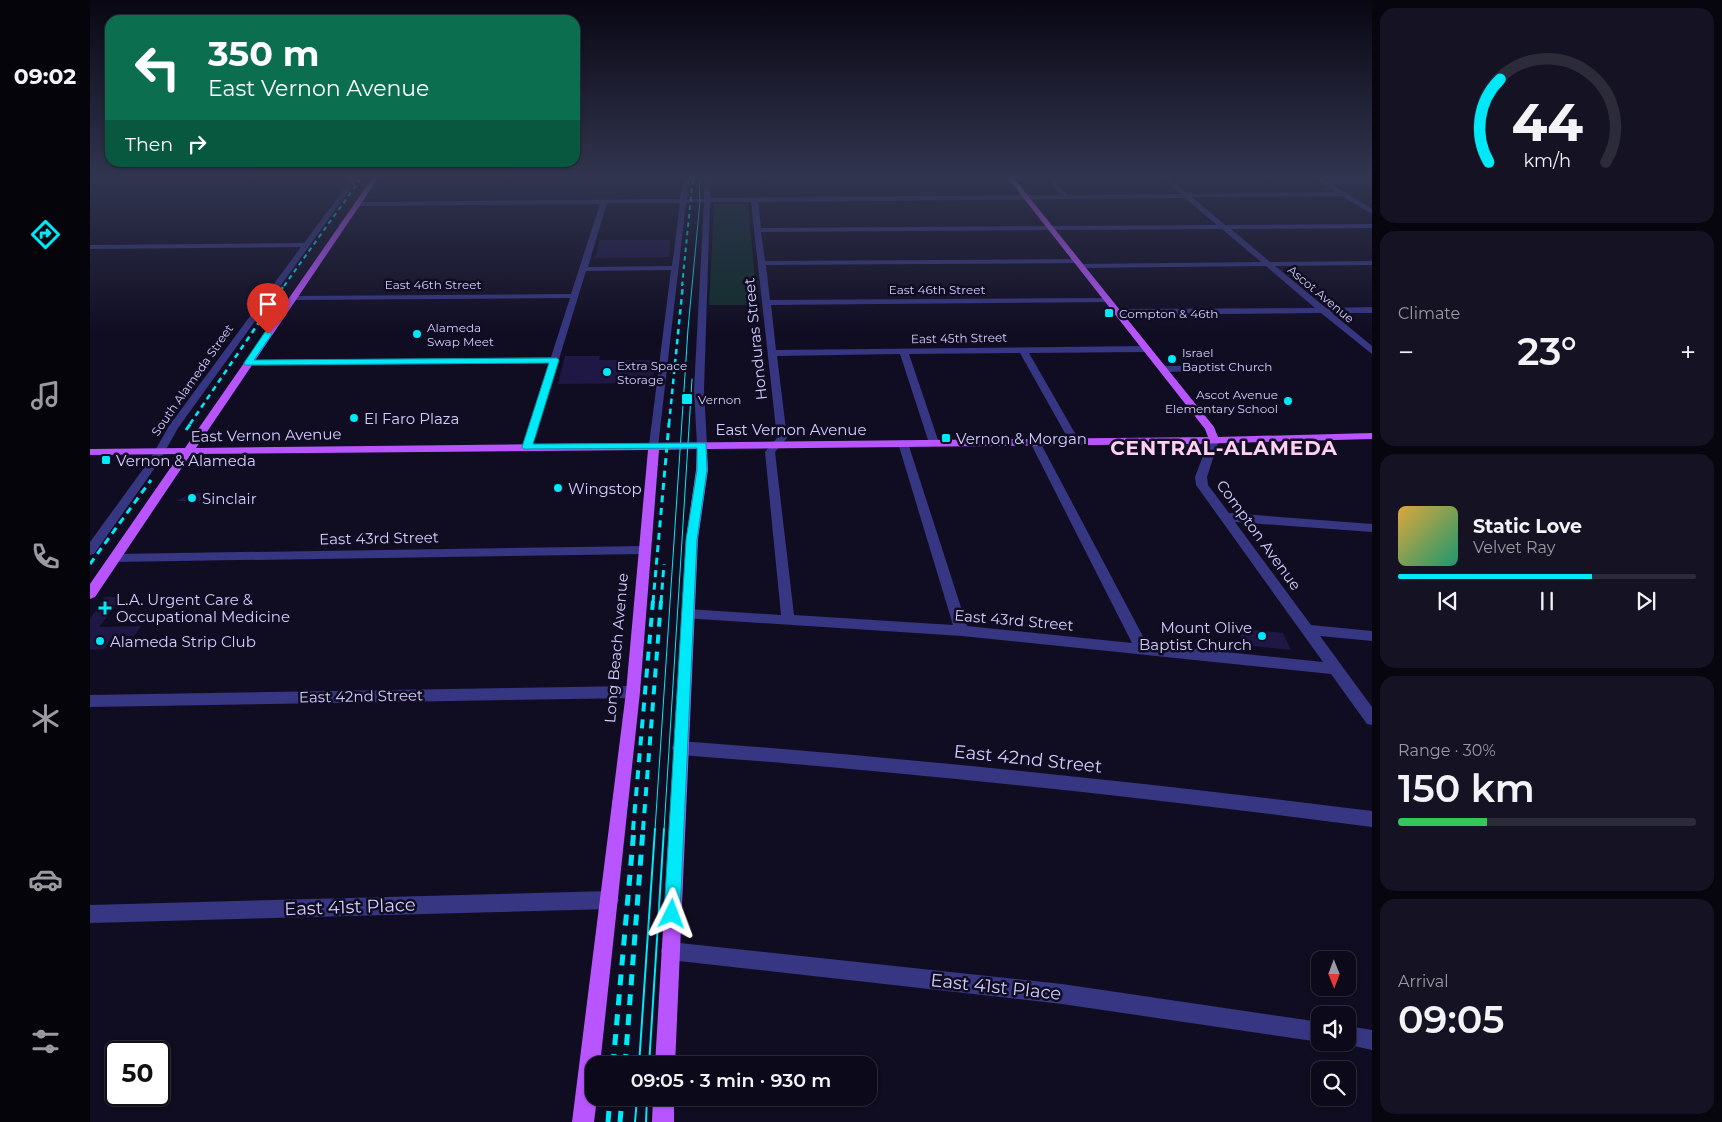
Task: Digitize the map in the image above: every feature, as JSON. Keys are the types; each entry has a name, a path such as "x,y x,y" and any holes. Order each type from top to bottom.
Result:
{"main road":[{"path":"90,594 340,229"},
{"path":"1052,229 1210,429 1214,440"},
{"name":"East Vernon Avenue","path":"90,452 1075,442 1372,436"},
{"name":"Long Beach Avenue","path":"583,1122 633,692 654,445"},
{"path":"665,1056 692,540 702,470 702,445"},
{"path":"663,1122 664,1106"}],"street":[{"name":"South Alameda Street","path":"90,551 160,451 173,428 317,229"},
{"path":"527,447 595,229"},
{"name":"Long Beach Avenue","path":"654,445 680,229"},
{"path":"702,445 698,390 706,229"},
{"path":"758,230 852,229"},
{"name":"Ascot Avenue","path":"1227,229 1372,351"},
{"name":"Honduras Street","path":"758,230 782,438 770,452 788,619"},
{"path":"90,247 305,245"},
{"path":"762,263 1372,263"},
{"path":"583,269 675,268"},
{"name":"East 46th Street","path":"293,298 574,296"},
{"name":"East 46th Street","path":"766,303 1108,300"},
{"path":"1117,312 1372,310"},
{"name":"East 45th Street","path":"772,353 1147,349"},
{"path":"1023,350 1075,442"},
{"path":"903,351 934,443"},
{"path":"248,363 554,360"},
{"path":"1162,369 1247,368"},
{"name":"Compton Avenue","path":"1214,440 1200,481 1224,517 1372,719"},
{"path":"1036,442 1142,648"},
{"path":"902,443 962,630"},
{"path":"1224,517 1372,528"},
{"name":"East 43rd Street","path":"114,558 645,550"},
{"name":"East 43rd Street","path":"688,614 962,630 1336,669"},
{"path":"1308,630 1372,636"},
{"name":"East 42nd Street","path":"90,701 633,692"},
{"name":"East 42nd Street","path":"680,748 811,757 996,775 1372,818"},
{"name":"East 41st Place","path":"90,914 610,900"},
{"name":"East 41st Place","path":"670,951 1062,994 1311,1031"},
{"path":"1356,1037 1372,1040"}],"green space":[{"path":"713,229 750,229 757,305 709,305"}],"building":[{"path":"600,240 670,240 669,257 595,258"},
{"name":"Extra Space Storage","path":"565,356 600,356 599,360 655,360 653,383 558,384"},
{"name":"Sinclair","path":"193,493 206,493 200,501 176,501"},
{"path":"105,597 122,597 99,627 141,626 134,636 113,636 104,649 90,650 90,619"},
{"name":"Mount Olive Baptist Church","path":"1237,628 1283,633 1291,650 1244,645"}],"tram line":[{"path":"655,830 688,329 697,229"},
{"path":"664,830 692,379"},
{"path":"640,1056 655,829"},
{"path":"650,1056 664,829"},
{"path":"635,1122 636,1106"},
{"path":"646,1122 647,1106"}],"railway":[{"path":"284,286 325,229"},
{"path":"682,286 688,229"},
{"path":"190,424 285,284"},
{"path":"669,424 683,284"},
{"path":"186,430 191,423"},
{"path":"653,602 669,423"},
{"path":"90,564 151,480"},
{"path":"661,602 664,564"},
{"path":"633,830 653,601"},
{"path":"643,830 661,601"},
{"path":"614,1056 634,829"},
{"path":"626,1056 643,829"},
{"path":"608,1122 609,1106"},
{"path":"620,1122 621,1106"}],"place":[{"name":"Compton & 46th","path":"1109,313"},
{"name":"Alameda Swap Meet","path":"417,334"},
{"name":"Israel Baptist Church","path":"1172,359"},
{"name":"Extra Space Storage","path":"607,372"},
{"name":"Vernon","path":"687,399"},
{"name":"Ascot Avenue Elementary School","path":"1288,401"},
{"name":"El Faro Plaza","path":"354,418"},
{"name":"Vernon & Morgan","path":"946,438"},
{"name":"Vernon & Alameda","path":"106,460"},
{"name":"Wingstop","path":"558,488"},
{"name":"Sinclair","path":"192,498"},
{"name":"L.A. Urgent Care & Occupational Medicine","path":"105,608"},
{"name":"Mount Olive Baptist Church","path":"1262,636"},
{"name":"Alameda Strip Club","path":"100,641"}],"district":[{"name":"CENTRAL-ALAMEDA","path":"1224,448"}],"route":[{"path":"268,334 248,363 554,360 527,447 702,445 702,470 692,540 672,914"}]}
